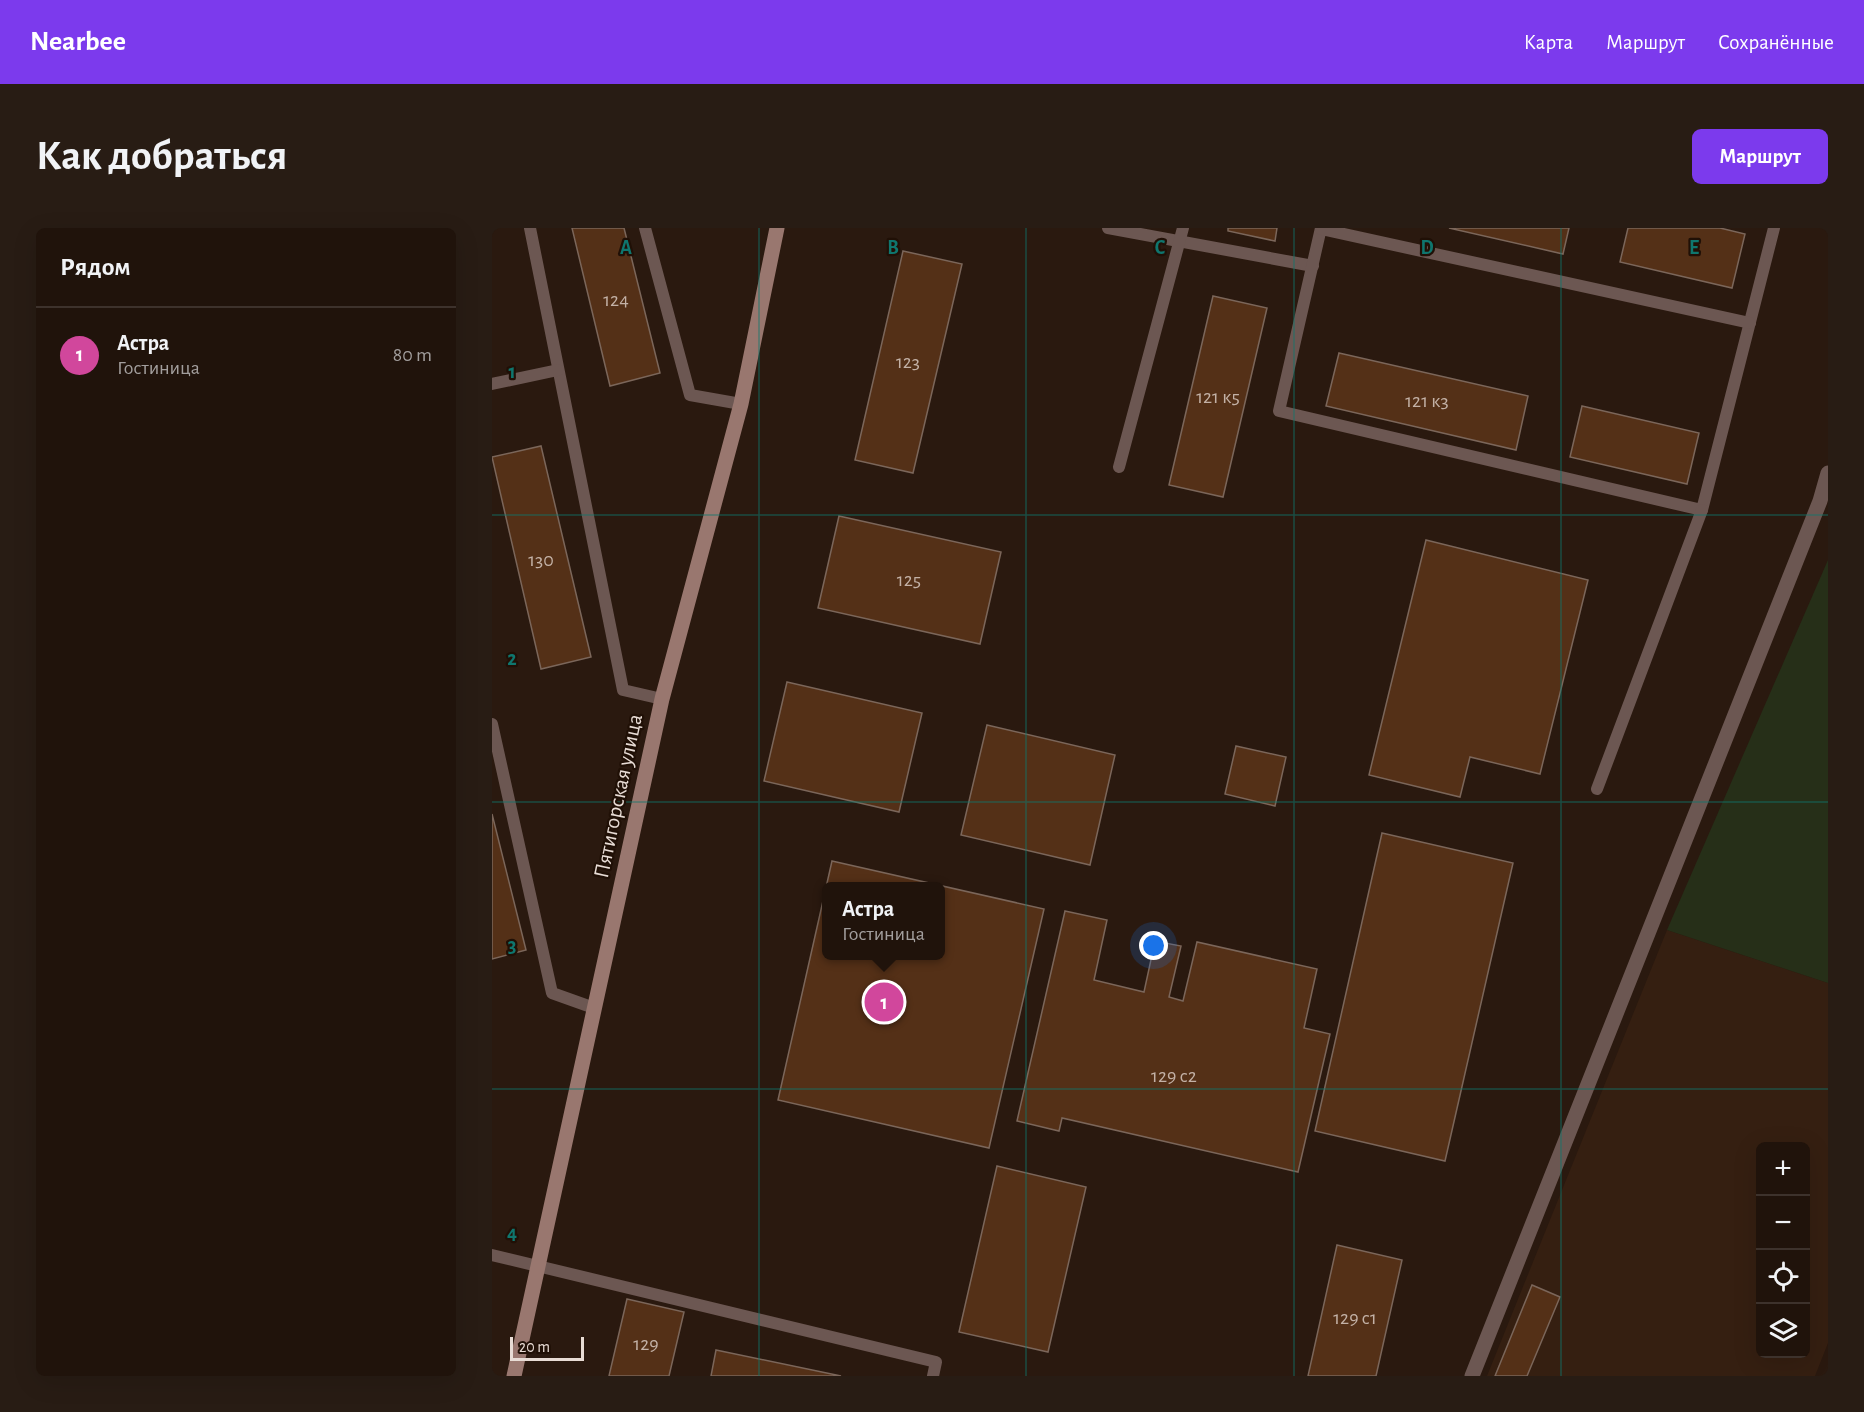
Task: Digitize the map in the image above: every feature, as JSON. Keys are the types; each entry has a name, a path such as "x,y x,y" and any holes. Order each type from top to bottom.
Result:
{"main road":[{"name":"Пятигорская улица","path":"514,1376 662,699 741,404 777,228"}],"street":[{"path":"1472,1376 1820,501 1828,473"}],"lane":[{"path":"530,228 623,690 662,699"},
{"path":"645,228 690,395 741,404"},
{"path":"1108,228 1313,266"},
{"path":"1119,467 1183,228"},
{"path":"1597,789 1702,510 1774,228"},
{"path":"1702,510 1279,411 1321,229 1750,323"},
{"path":"492,384 558,370"},
{"path":"492,724 552,993 594,1008"},
{"path":"492,1255 936,1362 933,1376"}],"shaded area":[{"path":"1667,930 1828,983 1828,1343 1815,1376 1487,1376"}],"green space":[{"path":"1828,560 1828,983 1667,930"}],"building":[{"path":"572,228 624,228 660,373 610,386"},
{"path":"1228,228 1277,228 1275,241 1228,231"},
{"path":"1449,228 1569,228 1563,254"},
{"path":"1628,228 1720,228 1745,234 1732,288 1620,262"},
{"path":"903,251 962,264 913,473 855,460"},
{"path":"1213,296 1267,308 1223,497 1169,485"},
{"path":"1339,353 1528,396 1516,450 1326,406"},
{"path":"1582,406 1699,433 1687,484 1570,457"},
{"path":"541,446 591,657 541,669 492,457"},
{"path":"839,516 1001,552 980,644 818,608"},
{"path":"1426,540 1588,580 1540,774 1470,757 1460,797 1369,775"},
{"path":"787,682 922,713 899,812 764,781"},
{"path":"987,725 1115,755 1090,865 961,835"},
{"path":"1236,746 1286,757 1275,806 1225,794"},
{"path":"492,814 526,950 492,959"},
{"path":"1382,833 1513,863 1445,1161 1315,1131"},
{"path":"832,861 925,882 827,882"},
{"path":"945,887 1044,909 989,1148 778,1100 822,905 822,960 945,960"},
{"path":"1065,911 1107,920 1094,980 1144,992 1155,941 1181,946 1169,997 1183,1001 1197,942 1317,969 1304,1028 1330,1034 1298,1172 1062,1118 1059,1131 1017,1121"},
{"path":"997,1166 1086,1187 1048,1352 959,1332"},
{"path":"1337,1245 1402,1260 1376,1376 1308,1376"},
{"path":"1532,1285 1560,1297 1527,1376 1495,1376"},
{"path":"627,1299 684,1312 669,1376 609,1376"},
{"path":"716,1350 841,1376 711,1376"}],"place":[{"name":"Астра","path":"884,1002"}]}
